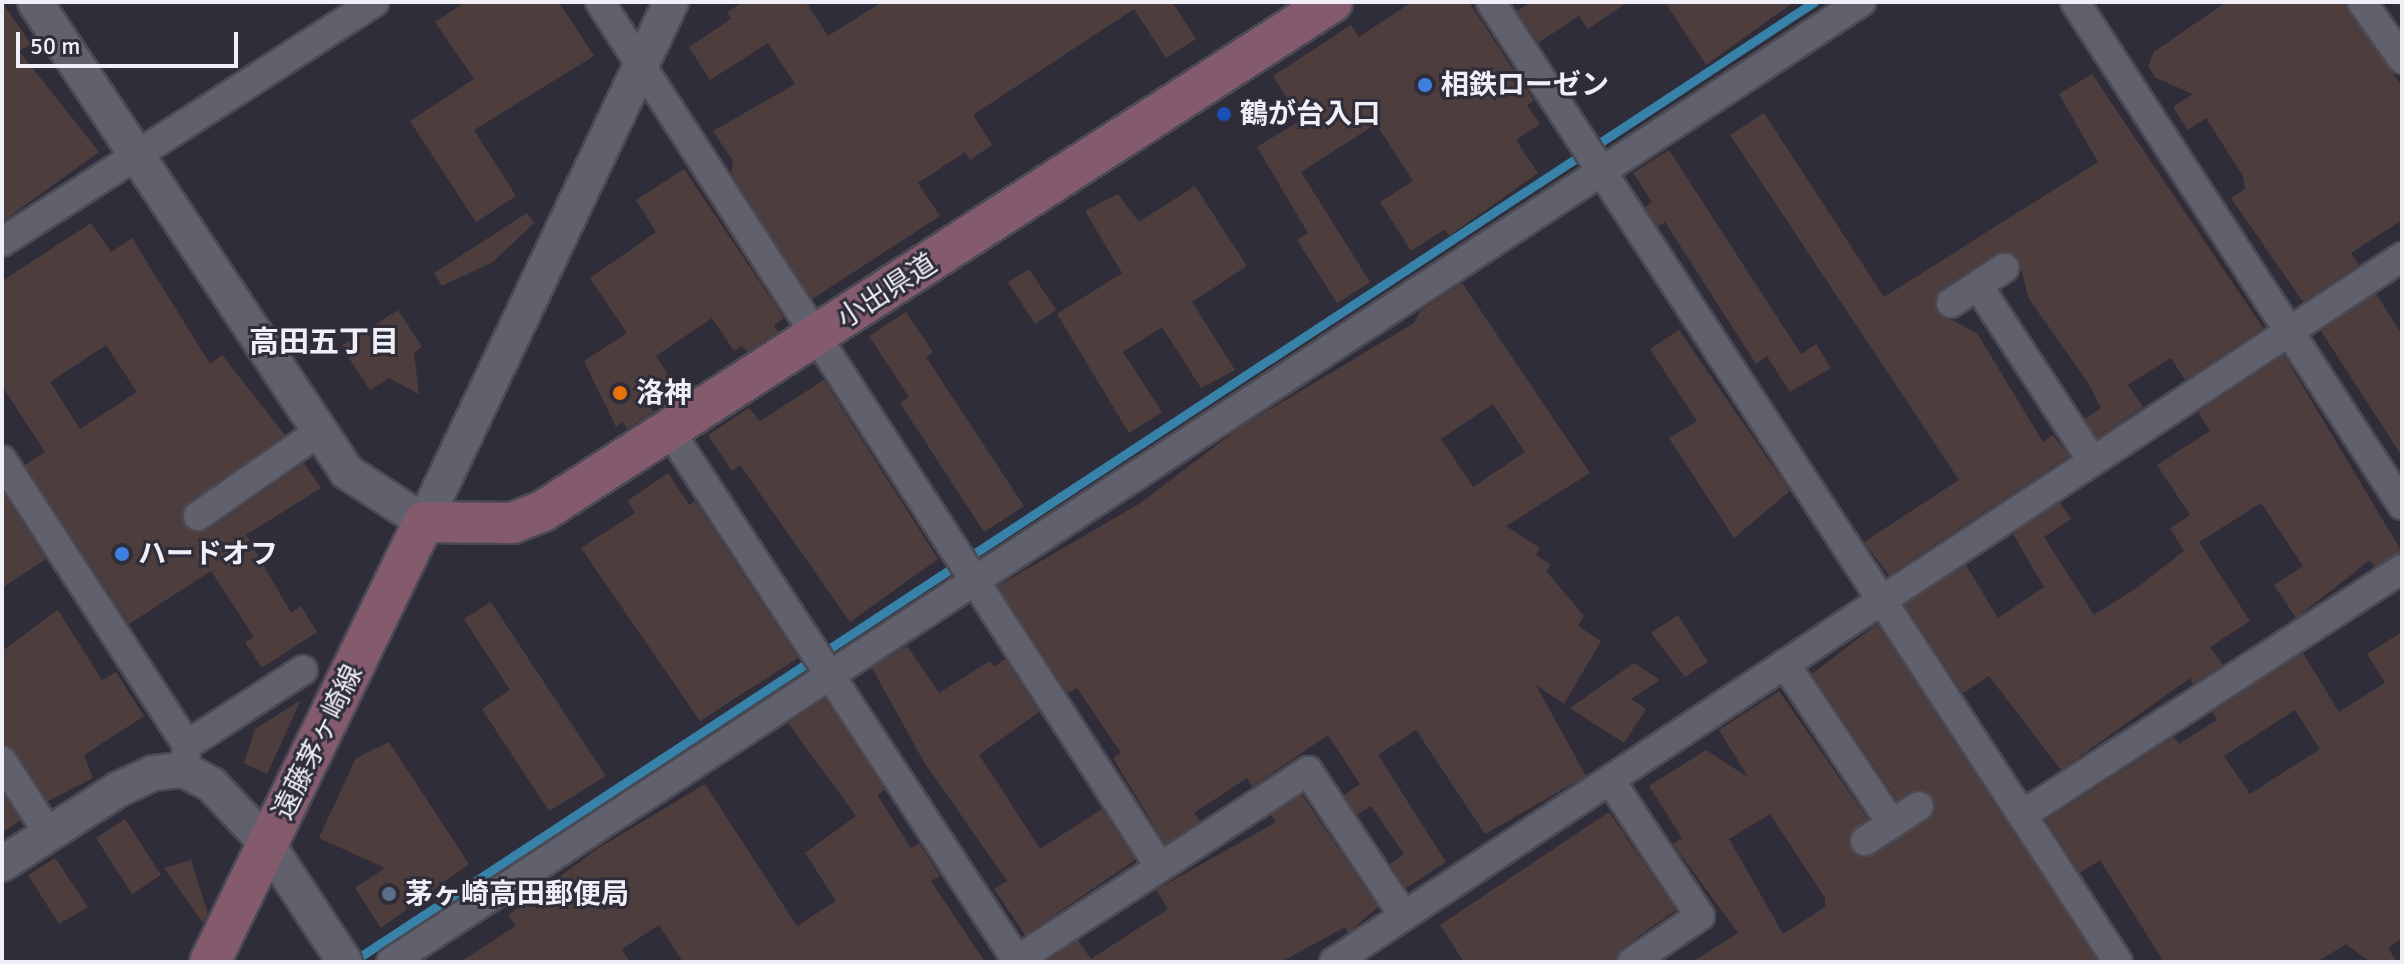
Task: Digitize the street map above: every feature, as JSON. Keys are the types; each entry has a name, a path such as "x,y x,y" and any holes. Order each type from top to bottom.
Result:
{"main road":[{"name":"小出県道","path":"424,522 512,523 669,430 1332,2"},
{"name":"遠藤茅ヶ崎線","path":"210,962 424,522"}],"street":[{"path":"35,2 319,432 363,486 424,522 671,2"},
{"path":"2,242 374,2"},
{"path":"600,2 971,569 1160,867"},
{"path":"1491,2 2118,962"},
{"path":"391,962 823,665 1596,162 1861,2"},
{"path":"2075,2 2402,505"},
{"path":"2362,2 2402,59"},
{"path":"1340,960 1879,598 2402,257"},
{"path":"1951,303 2004,268"},
{"path":"1978,286 2091,459"},
{"path":"669,430 1016,961 1308,771 1404,916"},
{"path":"198,516 319,432"},
{"path":"2,460 185,758 268,845 343,958"},
{"path":"2022,815 2402,569"},
{"path":"1785,664 1892,824"},
{"path":"2,864 119,789 185,758 303,670"},
{"path":"2,761 49,834"},
{"path":"1610,780 1700,916 1632,962"},
{"path":"1865,841 1919,806"}],"building":[{"path":"2,2 31,44 19,51 99,152 2,222"},
{"path":"465,2 559,2 594,56 474,130 516,196 476,222 410,121 474,79 435,22"},
{"path":"743,2 806,2 828,36 882,2 1172,2 1196,39 1166,58 1134,9 973,115 992,145 970,160 965,152 918,183 940,216 812,299 731,173 733,161 713,131 795,84 768,43 710,80 689,47 731,19 727,12"},
{"path":"1412,2 1469,2 1534,101 1527,105 1540,124 1516,140 1538,173 1449,236 1445,229 1411,251 1380,202 1413,181 1376,124 1301,172 1370,282 1337,303 1297,240 1308,233 1257,147 1301,120 1273,76 1351,25 1359,37"},
{"path":"1531,2 1628,2 1588,29 1579,16 1538,43 1517,11"},
{"path":"1665,2 1794,2 1706,65"},
{"path":"2226,2 2345,2 2402,87 2402,220 2351,253 2359,265 2303,302 2231,198 2245,189 2243,176 2206,118 2188,130 2173,107 2193,94 2156,78 2148,66 2154,52"},
{"path":"2092,74 2263,328 2185,380 2171,358 2128,385 2143,407 2097,438 2085,419 2101,408 2087,381 2029,299 2018,258 1995,254 1941,289 1936,312 1977,333 2043,442 2053,435 2069,456 1889,575 1864,542 1959,480 1730,135 1764,113 1884,297 2098,162 2059,94"},
{"path":"1669,150 1801,354 1816,344 1831,368 1790,392 1767,356 1756,364 1665,222 1658,227 1645,207 1652,202 1633,173"},
{"path":"684,169 784,318 774,325 778,332 747,352 742,346 734,351 712,318 656,356 673,382 646,400 654,412 627,429 623,422 616,427 584,361 627,333 590,278 656,232 636,200"},
{"path":"1195,186 1247,266 1192,302 1235,370 1201,388 1162,327 1123,352 1162,412 1129,433 1057,314 1122,273 1085,211 1118,194 1139,222"},
{"path":"527,213 534,223 493,262 442,286 434,273"},
{"path":"91,223 111,252 132,238 210,364 222,355 285,435 188,503 185,526 208,530 304,463 321,488 246,535 291,613 301,606 317,632 262,668 245,642 254,637 211,571 129,624 25,465 45,452 2,386 2,281","holes":["106,345 137,392 80,429 50,382"]},
{"path":"1029,269 1056,310 1035,324 1008,282"},
{"path":"1462,283 1590,473 1506,526 1540,548 1536,555 1551,565 1546,571 1584,616 1578,626 1601,641 1564,704 1536,685 1586,776 1485,834 1416,730 1378,755 1446,862 1406,888 1390,864 1404,854 1371,806 1357,815 1344,795 1360,784 1328,735 1252,787 1247,778 1194,813 1200,821 1165,844 1113,758 1121,753 1077,688 1068,693 998,586 1139,504 1242,426 1414,323 1420,311","holes":["1493,404 1525,452 1473,487 1441,439"]},
{"path":"2376,294 2402,334 2402,456 2321,331"},
{"path":"398,310 422,347 414,352 419,394 389,378 370,390 341,346"},
{"path":"906,312 933,352 926,357 1024,506 984,532 900,403 909,397 869,336"},
{"path":"1679,330 1790,491 1734,538 1669,438 1697,421 1650,349"},
{"path":"2284,355 2402,552 2374,567 2370,560 2296,618 2274,585 2303,566 2261,503 2199,542 2250,621 2210,647 2223,665 2193,684 2190,678 2061,770 1989,676 1963,693 1905,605 1966,565 1998,618 2044,587 2013,534 2060,503 2071,519 2044,537 2094,615 2135,589 2184,551 2170,528 2190,515 2157,465 2210,431 2198,412"},
{"path":"824,380 938,559 850,622 740,465 732,471 708,435 749,408 760,421"},
{"path":"668,473 689,505 695,501 798,658 700,721 581,548 635,513 627,501"},
{"path":"2,491 46,559 2,588"},
{"path":"491,602 606,776 549,811 482,709 510,690 464,619"},
{"path":"58,610 102,680 116,672 144,716 84,755 93,778 48,801 16,752 2,744 2,651"},
{"path":"1678,615 1708,662 1685,677 1651,633"},
{"path":"1877,624 2098,962 1692,962 1738,933 1673,844 1682,838 1649,786 1706,750 1749,778 1719,730 1779,691 1868,819 1850,834 1857,856 1874,855 1934,814 1926,791 1897,800 1812,674","holes":["1770,814 1825,898 1825,907 1783,934 1729,839"]},
{"path":"2402,632 2402,938 2388,948 2397,962 2370,962 2346,944 2317,962 2164,962 2100,860 2080,873 2046,820 2174,737 2179,744 2217,720 2212,712 2303,653 2339,712 2385,683 2367,654","holes":["2295,710 2320,749 2250,794 2224,756"]},
{"path":"907,646 939,693 990,661 994,667 1005,659 1039,712 979,755 1040,849 1102,809 1135,860 1025,935 994,889 1007,881 924,762 872,668"},
{"path":"1634,663 1660,680 1631,699 1646,709 1624,743 1570,708"},
{"path":"825,699 885,790 877,795 911,848 919,843 940,876 931,881 985,962 683,962 659,925 622,949 630,962 460,962 516,926 508,915 597,849 705,784 797,926 836,901 805,853 856,816 788,723"},
{"path":"301,700 267,774 244,763 255,729"},
{"path":"389,742 469,864 381,928 355,888 385,868 319,838 356,758"},
{"path":"2,792 20,820 2,833"},
{"path":"1302,795 1378,907 1348,933 1345,927 1281,962 1045,962 1078,940 1091,959 1168,909 1156,890 1276,822 1271,815"},
{"path":"1609,812 1676,910 1622,948 1615,962 1464,962 1440,925"},
{"path":"125,819 161,875 132,894 96,838"},
{"path":"55,858 88,907 59,924 28,875"},
{"path":"191,860 208,914 203,923 164,868"}],"waterway":[{"path":"352,962 1814,2"}],"place":[{"name":"相鉄ローゼン","path":"1425,85"},
{"name":"鶴が台入口","path":"1224,114"},
{"name":"洛神","path":"620,393"},
{"name":"ハードオフ","path":"122,554"},
{"name":"茅ヶ崎高田郵便局","path":"389,894"}],"district":[{"name":"高田五丁目","path":"324,343"}]}
